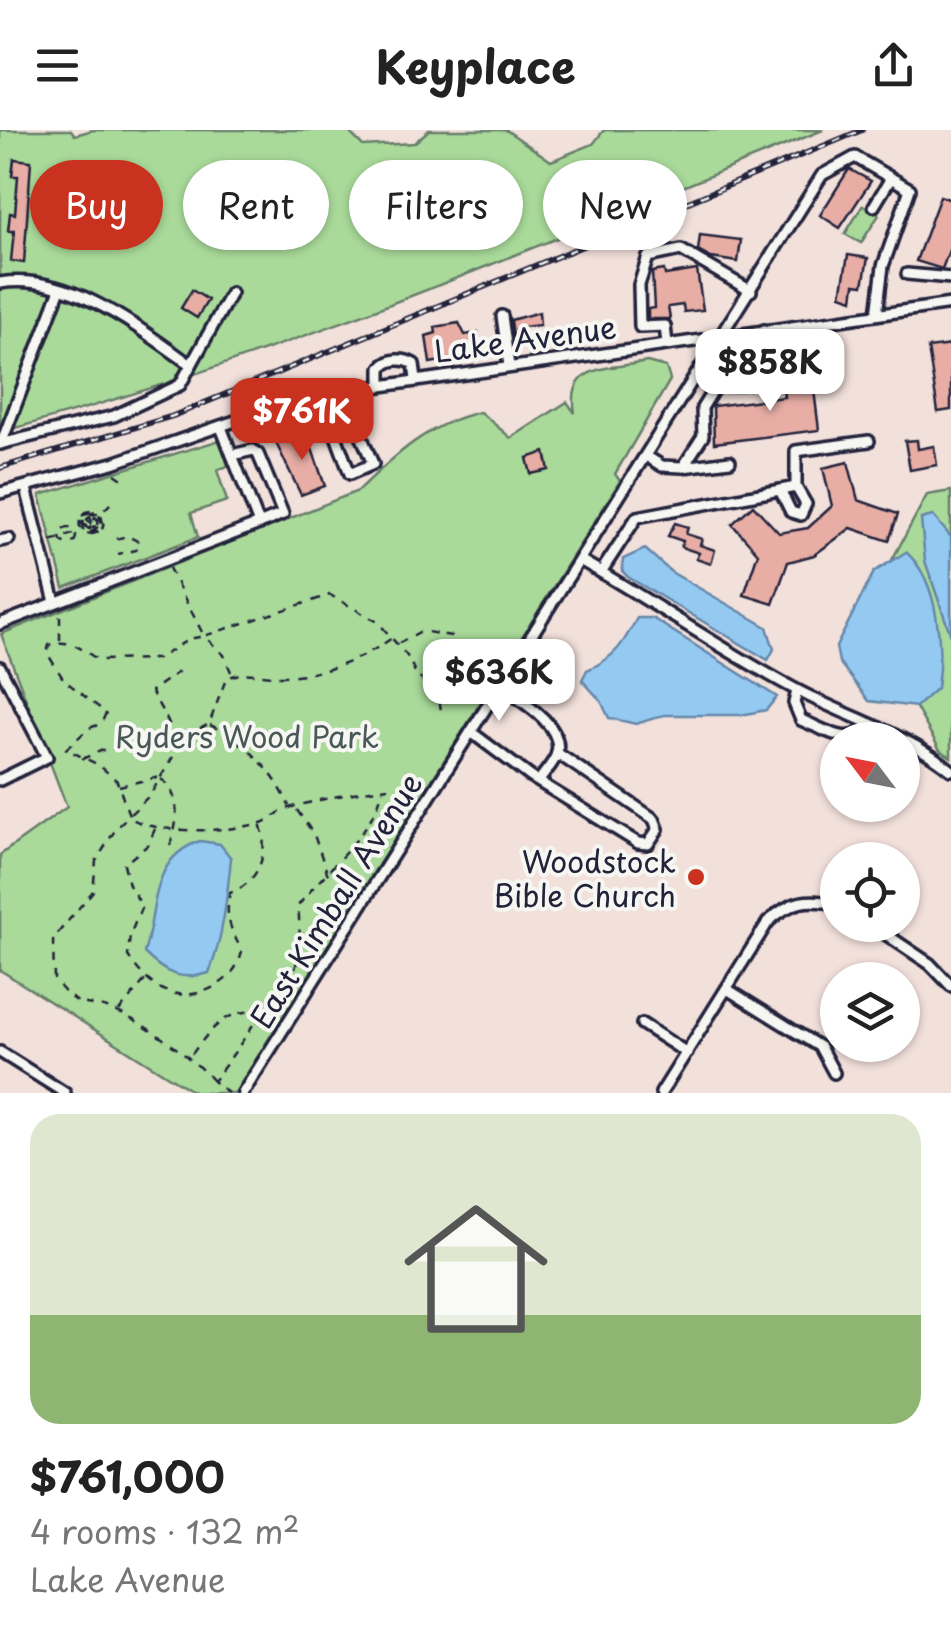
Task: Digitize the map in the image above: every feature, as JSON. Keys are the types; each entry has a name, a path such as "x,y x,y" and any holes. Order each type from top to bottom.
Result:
{"street":[{"name":"East Kimball Avenue","path":"243,1093 822,175 855,157 891,178"},
{"path":"874,206 891,178 910,190 883,266 876,314"},
{"path":"668,344 664,326 640,326 638,285 648,257 681,250 751,290"},
{"path":"907,274 951,278"},
{"path":"0,283 14,281 60,289 116,314 192,365"},
{"path":"0,444 60,289"},
{"path":"0,444 114,416 180,385 231,294"},
{"name":"Lake Avenue","path":"0,493 322,395 951,304"},
{"path":"502,316 509,366"},
{"path":"715,387 769,380 764,330"},
{"path":"683,467 703,436 702,408 728,365 807,355"},
{"path":"381,385 381,368 388,361 407,360 414,364 416,379"},
{"path":"322,395 330,427 350,474 373,464 355,422 330,427"},
{"path":"221,427 259,524"},
{"path":"780,490 791,512 801,515 806,504 796,486 796,451 869,441"},
{"path":"0,624 283,514 258,454 252,450 232,456"},
{"path":"646,456 662,466 730,461"},
{"path":"602,572 637,517 796,486"},
{"path":"26,488 57,601"},
{"path":"580,560 798,691 864,722"},
{"path":"0,667 46,756 0,780"},
{"path":"500,686 552,728 557,753 539,781"},
{"path":"798,691 794,703 801,720 820,727"},
{"path":"471,732 638,844 656,838 654,819 557,753"},
{"path":"920,746 951,770"},
{"path":"661,1093 768,922 794,902 820,901"},
{"path":"897,942 930,964 951,986"},
{"path":"727,989 820,1046 834,1073"},
{"path":"642,1024 686,1053"},
{"path":"0,1052 49,1089 65,1093"}],"path":[{"path":"115,474 121,478 124,471"},
{"path":"92,522 90,516 85,520 89,530 96,528 98,522 96,518 96,526 90,528 88,519 92,526 95,517 98,517 99,526 93,531 86,529 83,522 88,515 97,514 97,512 93,510 83,513 78,522 82,532 90,536 102,531 104,519 100,514 102,528 96,533 89,534 80,526 83,515 96,512 85,515 82,524 87,532 97,531 101,526 99,514 113,502"},
{"path":"62,530 70,528 76,533"},
{"path":"62,530 67,536 66,544"},
{"path":"60,538 62,530"},
{"path":"50,541 76,533"},
{"path":"74,549 76,533"},
{"path":"116,539 125,536 140,542 136,550 118,554"},
{"path":"60,538 66,544"},
{"path":"66,544 72,543"},
{"path":"166,561 204,636 224,655 232,675"},
{"path":"46,756 66,749 89,728 101,724 106,713 64,680 50,660 49,645 59,642 84,649 98,660 126,657 147,661 204,636 330,595 378,622 439,699 442,716"},
{"path":"57,601 59,642"},
{"path":"398,644 422,631 451,636 463,656 464,676 439,699"},
{"path":"228,1093 212,1082 191,1056 117,1013 78,1004 58,985 53,939 88,900 99,854 161,778 182,742 191,732 208,724 221,685 232,675 283,676 351,665 392,638"},
{"path":"171,742 171,727 151,691 154,684 174,678 181,670"},
{"path":"208,724 229,734 263,762 290,808"},
{"path":"81,759 103,750 182,742"},
{"path":"66,749 100,765 118,786 128,816 156,828 225,830 260,823 290,808 366,788 386,788 378,806 328,876 298,906 303,927 295,971 284,994 260,1012 251,1034 212,1082"},
{"path":"118,786 161,778"},
{"path":"161,778 174,795 176,827 170,846"},
{"path":"296,808 314,835 328,876"},
{"path":"156,828 148,845 124,864 124,873 142,906 130,935 128,956 146,978 168,992 209,990 230,978 240,962 242,951 228,929 228,903 230,893 248,886 260,865 264,844 260,823"},
{"path":"117,1013 146,978"},
{"path":"191,1056 226,1017 242,1010 260,1012"},
{"path":"256,1020 271,1029"}],"green space":[{"path":"0,130 71,130 75,135 93,130 347,130 363,146 414,143 429,130 506,130 550,160 543,160 543,244 210,369 0,432"},
{"path":"604,130 823,130 687,185 687,160 553,160 593,144"},
{"path":"863,205 879,215 861,243 845,234"},
{"name":"Ryders Wood Park","path":"647,362 666,367 670,380 615,474 620,481 235,1093 195,1093 0,970 0,855 67,807 1,634 358,491 400,453 444,424 480,412 511,438 567,402 575,413 577,385 594,371"},
{"path":"220,440 228,466 217,470 227,501 191,513 198,537 64,588 40,495"},
{"path":"951,491 951,757 940,750 863,614 927,495"}],"water":[{"path":"933,516 951,537 951,636 925,561 921,519"},
{"path":"645,549 671,572 767,627 774,649 768,660 628,577 622,571 623,559"},
{"path":"906,552 926,580 939,635 937,688 916,707 869,701 839,662 836,647 874,572"},
{"path":"637,618 652,618 777,697 766,710 741,715 664,715 636,724 609,718 601,701 582,680 587,670 617,649"},
{"path":"200,841 220,844 231,858 226,902 209,973 181,976 166,971 144,953 164,873 184,849"}],"building":[{"path":"14,159 30,161 24,263 11,261 14,231 8,231 10,213 15,214 18,176 12,176"},
{"path":"849,169 871,181 840,228 820,215"},
{"path":"940,196 951,200 951,245 942,269 916,261"},
{"path":"700,235 741,240 738,262 711,258 698,251"},
{"path":"848,255 868,258 863,285 855,284 853,299 841,295"},
{"path":"664,270 665,275 697,270 703,310 684,312 683,305 668,307 670,319 648,319 648,309 654,308 652,272"},
{"path":"192,290 208,300 197,318 181,308"},
{"path":"539,312 540,325 522,327 523,336 513,337 511,320"},
{"path":"459,323 465,335 478,333 481,354 430,363 426,336 436,333 435,327"},
{"path":"951,345 951,410 938,412 928,348"},
{"path":"812,374 819,430 714,443 713,406 784,397 782,378"},
{"path":"306,431 325,486 301,495 276,443"},
{"path":"917,440 918,449 934,446 937,465 910,470 905,441"},
{"path":"545,452 549,470 531,474 527,458"},
{"path":"848,462 858,500 898,514 889,541 851,528 814,555 788,562 773,604 744,595 758,553 732,524 753,505 779,533 808,528 832,506 823,468"},
{"path":"675,523 688,527 686,534 702,539 700,545 715,550 711,564 696,559 699,553 681,547 683,541 668,536"}],"railway":[{"path":"0,468 173,416 862,130"}],"place":[{"name":"Woodstock Bible Church","path":"696,877"}]}
